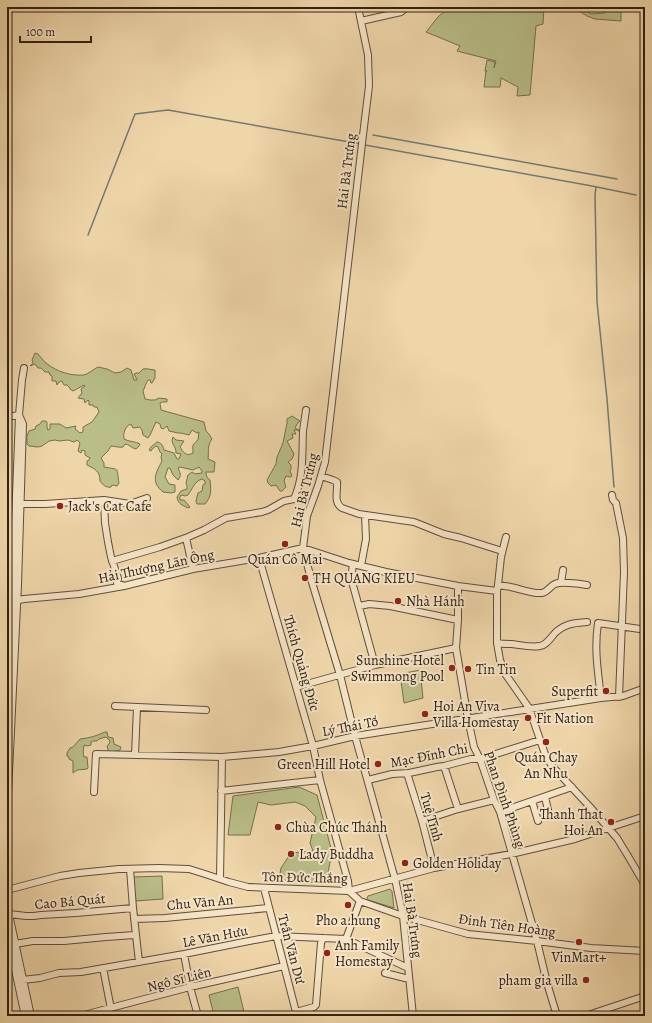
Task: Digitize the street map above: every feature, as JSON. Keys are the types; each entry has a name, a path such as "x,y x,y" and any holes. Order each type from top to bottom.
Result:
{"street":[{"name":"Hai Bà Trưng","path":"358,7 368,56 369,86 325,462 307,516 303,548 340,675 355,736 395,879 403,916 413,1016"},
{"path":"361,21 401,12 407,7"},
{"path":"7,814 19,415 24,368"},
{"path":"112,561 186,538 226,518 262,512 284,501 294,498 298,488 302,466 303,432 306,410"},
{"path":"7,417 19,415"},
{"path":"7,704 20,504 23,424 19,415"},
{"path":"321,476 337,482 337,501 339,506 342,508 359,514 414,522 444,534 502,551"},
{"path":"612,495 613,500 616,503 622,538 624,572 619,697"},
{"path":"20,504 104,500 130,504 147,498"},
{"path":"104,500 105,523 112,561 118,578 118,583 124,586"},
{"path":"361,566 366,539 365,515"},
{"path":"506,537 502,551 496,611 497,644 500,660 506,675 529,708 544,754 552,766 617,838 645,885"},
{"path":"186,538 192,569"},
{"path":"303,548 361,566 458,586 498,588 511,587 540,593 545,592 554,584 561,583 587,585"},
{"name":"Hải Thượng Lãn Ông","path":"14,601 79,594 124,586 192,569 259,558 303,548"},
{"name":"Thích Quảng Đức","path":"259,558 313,746 320,780 348,880 349,891"},
{"path":"353,564 351,578 360,606 365,631 375,665"},
{"path":"561,583 563,570"},
{"name":"Phan Đình Phùng","path":"458,586 456,648 474,746 500,812 557,1016"},
{"path":"360,606 369,604 390,606 458,620"},
{"path":"497,644 533,647 541,646 557,631 565,626 572,623 588,622"},
{"path":"601,698 595,652 595,638 598,623 645,631"},
{"path":"296,687 375,665 456,648"},
{"name":"Lý Thái Tổ","path":"94,792 96,754 222,757 279,752 355,736 529,708 619,697 645,688"},
{"path":"115,706 206,710"},
{"path":"135,755 137,707"},
{"name":"Mạc Đĩnh Chi","path":"368,780 392,774 407,774 480,758 540,740"},
{"path":"470,759 474,746"},
{"path":"220,879 222,757"},
{"path":"444,766 458,809"},
{"name":"Tuệ Tĩnh","path":"407,774 422,821 434,868"},
{"path":"221,791 320,780"},
{"path":"500,812 572,787"},
{"path":"545,796 548,810"},
{"path":"422,821 458,809 494,800"},
{"path":"532,801 538,821"},
{"name":"Tôn Đức Thắng","path":"7,890 60,876 95,871 168,868 189,870 248,887 349,891 434,868 511,854 575,839 645,816"},
{"path":"130,869 138,962"},
{"name":"Trần Văn Dư","path":"264,888 296,1014"},
{"name":"Đinh Tiên Hoàng","path":"349,891 360,901 403,916 468,934 590,948 645,951"},
{"path":"346,939 360,901"},
{"path":"7,905 31,1016"},
{"name":"Cao Bá Quát","path":"9,914 34,916 133,908"},
{"name":"Chu Văn An","path":"134,919 165,918 268,908"},
{"path":"7,933 25,1016"},
{"path":"15,944 33,941 64,941 135,934"},
{"name":"Lê Văn Hưu","path":"23,980 40,978 59,973 81,972 276,936 346,939 408,968"},
{"path":"296,1014 316,1005 318,973 323,938"},
{"path":"184,954 190,987 198,1016"},
{"name":"Ngô Sĩ Liên","path":"80,1016 190,987 284,966"},
{"path":"103,968 111,1009"},
{"path":"385,973 409,979"},
{"path":"585,1016 645,996"}],"green space":[{"path":"449,7 544,7 543,24 536,26 530,95 517,96 518,87 501,78 500,87 484,87 487,60 495,62 494,68 496,61 457,51 460,46 426,32 438,17"},
{"path":"573,7 580,7 591,14 604,13 611,7 621,7 621,21 595,19"},
{"path":"35,353 55,369 74,375 87,374 98,367 115,373 121,372 127,368 131,370 134,380 137,380 134,374 139,373 143,369 155,370 155,378 152,383 148,380 143,391 145,399 167,399 167,402 160,403 161,410 204,422 206,431 212,439 209,446 208,459 215,462 214,472 206,472 207,477 210,480 211,490 210,496 205,504 197,504 196,501 198,493 202,491 203,485 205,484 205,481 202,479 195,484 188,495 180,496 180,500 184,500 190,507 188,508 181,504 177,497 181,491 187,489 186,483 188,475 192,472 195,474 202,473 199,467 193,470 180,467 178,468 180,475 178,480 173,475 170,468 168,468 165,477 169,484 175,485 175,492 163,492 157,485 155,478 162,461 162,454 156,446 151,451 149,450 158,442 162,444 164,450 174,453 177,459 179,459 181,454 176,453 172,441 173,437 176,440 184,441 180,447 182,451 191,454 193,453 193,445 198,440 199,432 197,433 192,430 189,435 169,431 167,426 163,429 161,428 160,424 156,422 148,438 143,435 140,427 133,428 131,424 127,426 124,439 140,444 136,449 125,444 123,447 111,446 101,458 104,463 104,467 117,470 119,483 117,486 112,485 111,487 105,486 100,481 99,475 96,471 87,465 87,461 90,458 85,455 85,451 82,450 81,453 78,451 80,443 77,440 74,442 68,440 55,440 49,441 38,447 29,446 27,444 27,436 29,431 35,429 36,426 42,421 47,422 48,430 50,429 50,424 60,424 66,428 76,426 75,429 80,433 83,432 83,427 92,422 99,412 97,407 89,405 88,400 85,403 84,399 78,398 82,393 81,389 85,386 84,385 73,391 67,385 64,385 62,381 57,385 56,381 52,381 52,376 49,372 45,372 41,368 38,368 35,364 30,366 33,363 32,360"},
{"path":"292,416 300,421 295,428 300,432 294,430 296,434 292,434 293,438 287,441 294,454 292,459 288,462 291,465 290,471 292,476 286,476 284,481 286,487 280,491 276,485 271,486 267,480 276,464 277,457 283,443 287,419"},
{"path":"420,670 423,698 404,703 400,674"},
{"path":"107,732 108,737 113,738 114,744 121,747 120,750 109,753 107,746 110,741 106,737 91,742 91,745 84,745 83,755 84,757 87,757 88,768 77,770 73,773 73,761 67,756 70,748 73,747 80,739 93,737"},
{"path":"299,787 317,795 332,852 326,883 279,880 281,868 291,853 313,851 310,843 316,817 305,806 295,802 271,805 258,802 250,835 228,835 233,796"},
{"path":"162,876 163,899 135,901 133,877"},
{"path":"390,889 392,891 394,908 368,900 367,898 368,896"},
{"path":"238,987 245,1016 214,1016 209,995"}],"waterway":[{"path":"88,235 135,114 168,110 361,144"},
{"path":"373,135 617,179"},
{"path":"365,145 636,195"},
{"path":"596,187 597,302 614,487"}],"place":[{"name":"Jack's Cat Cafe","path":"60,506"},
{"name":"Quán Cô Mai","path":"285,544"},
{"name":"TH QUANG KIEU","path":"305,578"},
{"name":"Nhà Hánh","path":"398,601"},
{"name":"Sunshine Hotel Swimmong Pool","path":"452,668"},
{"name":"Tin Tin","path":"468,669"},
{"name":"Superfit","path":"606,691"},
{"name":"Hoi An Viva Villa Homestay","path":"425,714"},
{"name":"Fit Nation","path":"528,718"},
{"name":"Quán Chay An Nhu","path":"546,742"},
{"name":"Green Hill Hotel","path":"378,764"},
{"name":"Thanh That Hoi An","path":"611,822"},
{"name":"Chùa Chúc Thánh","path":"278,827"},
{"name":"Lady Buddha","path":"291,854"},
{"name":"Golden Holiday","path":"405,863"},
{"name":"Pho a.hung","path":"348,905"},
{"name":"VinMart+","path":"579,942"},
{"name":"Anh Family Homestay","path":"327,953"},
{"name":"pham gia villa","path":"586,980"}]}
